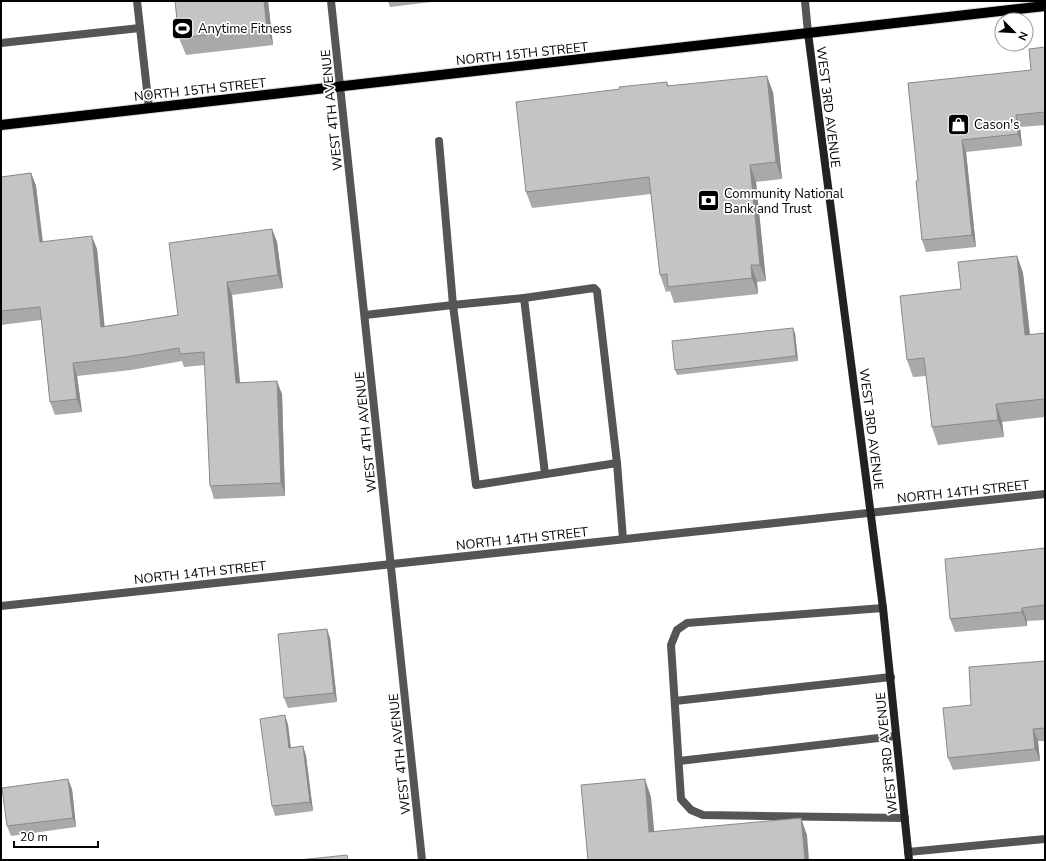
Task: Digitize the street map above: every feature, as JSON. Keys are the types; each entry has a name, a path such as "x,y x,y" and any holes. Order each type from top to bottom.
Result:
{"main road":[{"name":"NORTH 15TH STREET","path":"1,125 1045,6"},
{"name":"WEST 3RD AVENUE","path":"808,34 883,608 909,856"}],"street":[{"path":"137,1 150,108"},
{"name":"WEST 4TH AVENUE","path":"331,1 422,860"},
{"name":"WEST 3RD AVENUE","path":"805,1 808,34"},
{"path":"1,44 140,28"},
{"path":"439,141 454,306 476,485 617,463"},
{"path":"365,315 524,298 594,288 596,291 617,463 623,539"},
{"path":"524,298 545,474"},
{"name":"NORTH 14TH STREET","path":"1,606 1045,494"},
{"path":"883,608 687,623 677,630 671,646 681,799 691,810 703,815 905,818"},
{"path":"675,701 891,677"},
{"path":"679,762 896,736"},
{"path":"909,856 1045,839"}],"building":[{"path":"175,1 264,1 267,28 179,38"},
{"path":"1045,47 1045,112 1016,115 1018,134 962,140 972,235 922,240 916,181 918,181 908,83 1031,70 1029,52 1034,52 1034,48"},
{"name":"Community National Bank and Trust","path":"767,76 776,162 750,165 760,265 751,265 752,278 668,287 667,274 660,275 649,177 526,192 516,102 620,89 619,87 667,82 667,86"},
{"path":"31,173 40,242 92,236 101,327 178,315 169,243 272,229 278,275 227,282 236,383 277,381 281,483 210,486 204,352 180,354 179,348 126,357 73,363 77,399 50,402 40,307 1,311 1,177"},
{"path":"1017,256 1025,335 1045,333 1045,399 996,404 998,420 932,427 924,358 907,360 900,296 961,289 958,262"},
{"path":"793,328 796,356 675,370 672,341"},
{"path":"1045,548 1045,605 1022,608 1022,612 950,619 945,559"},
{"path":"327,629 334,693 284,698 278,634"},
{"path":"1045,661 1045,728 1033,729 1035,749 948,758 943,708 971,705 969,667"},
{"path":"285,715 289,748 303,746 310,802 272,806 260,719"},
{"path":"68,779 73,818 7,826 2,788"},
{"path":"645,779 649,832 801,818 805,860 588,860 581,785"},
{"path":"347,855 348,860 299,860"}],"place":[{"name":"Anytime Fitness","path":"183,28"},
{"name":"Cason's","path":"958,124"},
{"name":"Community National Bank and Trust","path":"708,200"}]}
